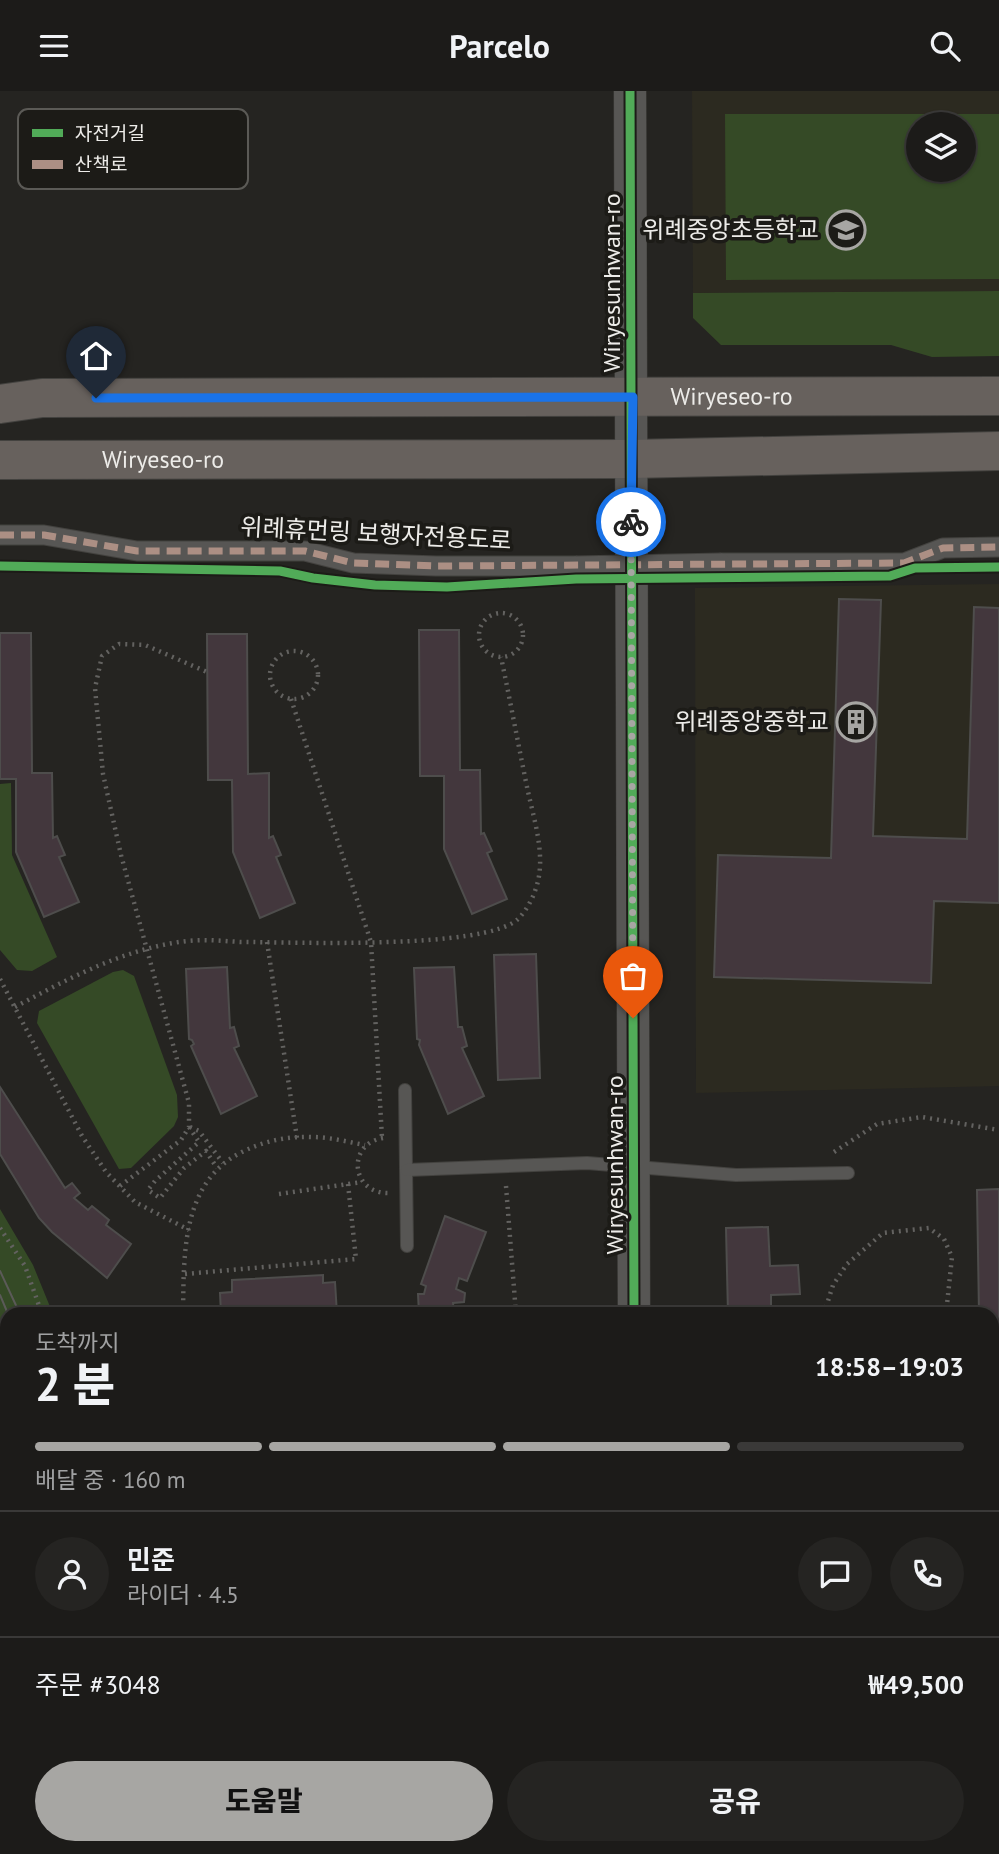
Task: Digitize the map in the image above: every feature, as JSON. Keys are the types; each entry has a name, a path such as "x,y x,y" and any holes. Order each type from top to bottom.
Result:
{"main road":[{"name":"Wiryeseo-ro","path":"0,404 42,398 999,396"},
{"name":"Wiryeseo-ro","path":"0,460 631,459 999,451"}],"street":[{"name":"Wiryesunhwan-ro","path":"630,91 634,1307"},
{"name":"위례휴먼링 보행자전용도로","path":"0,535 44,535 137,551 305,551 353,563 436,566 904,563 943,548 999,548"}],"lane":[{"path":"405,1090 407,1247"},
{"path":"407,1170 587,1163 736,1175 848,1173"}],"path":[{"path":"503,613 516,619 523,632 520,646 501,657 483,647 480,634 484,621 503,613"},
{"path":"120,1187 181,1140 189,1127 189,1103 145,949 103,774 95,688 102,656 119,644 145,645 207,672"},
{"path":"291,699 307,696 317,683 318,667 314,660 300,651 285,653 273,663 273,686 277,692 291,699 371,943 382,1138"},
{"path":"15,1007 70,978 145,949 190,941 371,943 465,937 502,928 518,919 532,900 538,879 538,842 501,657"},
{"path":"267,942 297,1138"},
{"path":"0,979 82,1136 107,1173 135,1202 189,1230"},
{"path":"802,1174 877,1124 922,1117 999,1130"},
{"path":"189,1127 199,1131 223,1163"},
{"path":"189,1127 199,1142 148,1190 160,1198 184,1168 206,1151 217,1168"},
{"path":"183,1307 190,1221 200,1189 217,1168 253,1146 279,1139 314,1137 365,1145"},
{"path":"406,1146 392,1138 372,1140 365,1145 358,1157 358,1170 362,1182 370,1189 382,1193 407,1190"},
{"path":"504,1166 515,1307"},
{"path":"279,1194 362,1182"},
{"path":"185,1274 356,1259 348,1184"},
{"path":"826,1307 833,1285 847,1264 883,1233 929,1227 944,1238 952,1257 947,1307"},
{"path":"0,1228 24,1266 39,1307"}],"shaded area":[{"name":"위례중앙초등학교","path":"692,91 999,91 999,291 693,293"},
{"path":"999,584 999,1086 696,1093 695,588"}],"green space":[{"name":"위례중앙초등학교","path":"725,114 906,114 906,182 976,182 976,114 999,114 999,279 726,280"},
{"path":"999,291 999,356 932,357 891,345 721,345 693,318 693,293"},
{"path":"11,783 12,855 57,957 32,971 17,970 0,950 0,784"},
{"path":"123,970 134,976 177,1095 178,1117 174,1126 131,1168 119,1169 37,1023 39,1011 113,972"},
{"path":"0,1209 33,1265 50,1307 0,1307"}],"building":[{"name":"위례중앙중학교","path":"839,599 881,600 873,836 967,839 974,607 999,608 999,903 934,901 931,983 714,977 718,855 831,858"},
{"path":"419,630 459,630 460,770 480,770 481,834 484,833 492,851 487,853 507,899 472,914 444,849 444,776 420,776"},
{"path":"0,633 31,633 32,773 52,773 53,838 57,836 65,855 59,857 79,902 44,917 16,852 16,779 0,779"},
{"path":"207,634 247,634 248,774 269,773 269,838 273,836 281,855 276,857 295,903 260,918 233,852 232,780 208,780"},
{"path":"536,954 540,1078 498,1080 494,955"},
{"path":"227,967 230,1028 234,1027 239,1046 234,1048 257,1096 221,1114 191,1046 194,1044 189,1039 186,969"},
{"path":"454,967 458,1027 462,1027 467,1046 462,1048 484,1096 448,1114 419,1045 420,1040 417,1039 414,968"},
{"path":"0,1087 65,1188 72,1183 80,1193 74,1198 88,1210 92,1206 109,1220 106,1225 131,1244 107,1278 39,1218 0,1154"},
{"path":"999,1189 999,1307 979,1307 977,1190"},
{"path":"445,1216 486,1232 467,1281 459,1278 456,1289 465,1293 464,1302 453,1303 453,1307 419,1307 418,1294 424,1294 426,1286 421,1284"},
{"path":"768,1227 770,1266 798,1265 800,1294 771,1295 771,1307 728,1307 726,1228"},
{"path":"323,1275 323,1283 335,1282 337,1307 221,1307 220,1293 232,1292 232,1280"}],"tram line":[{"path":"0,1271 17,1307"},
{"path":"0,1295 5,1307"}],"marked path":[{"path":"0,535 44,535 137,551 305,551 353,563 436,566 904,563 943,548 999,547"}],"cycle path":[{"path":"630,91 634,1307"},
{"path":"0,566 280,571 313,578 375,585 447,587 576,579 890,576 915,568 999,567"}],"way so far":[{"path":"631,522 633,1018"}],"place":[{"name":"위례중앙초등학교","path":"846,230"},
{"name":"위례중앙중학교","path":"856,722"}],"route":[{"path":"96,398 633,397 631,522"}]}
